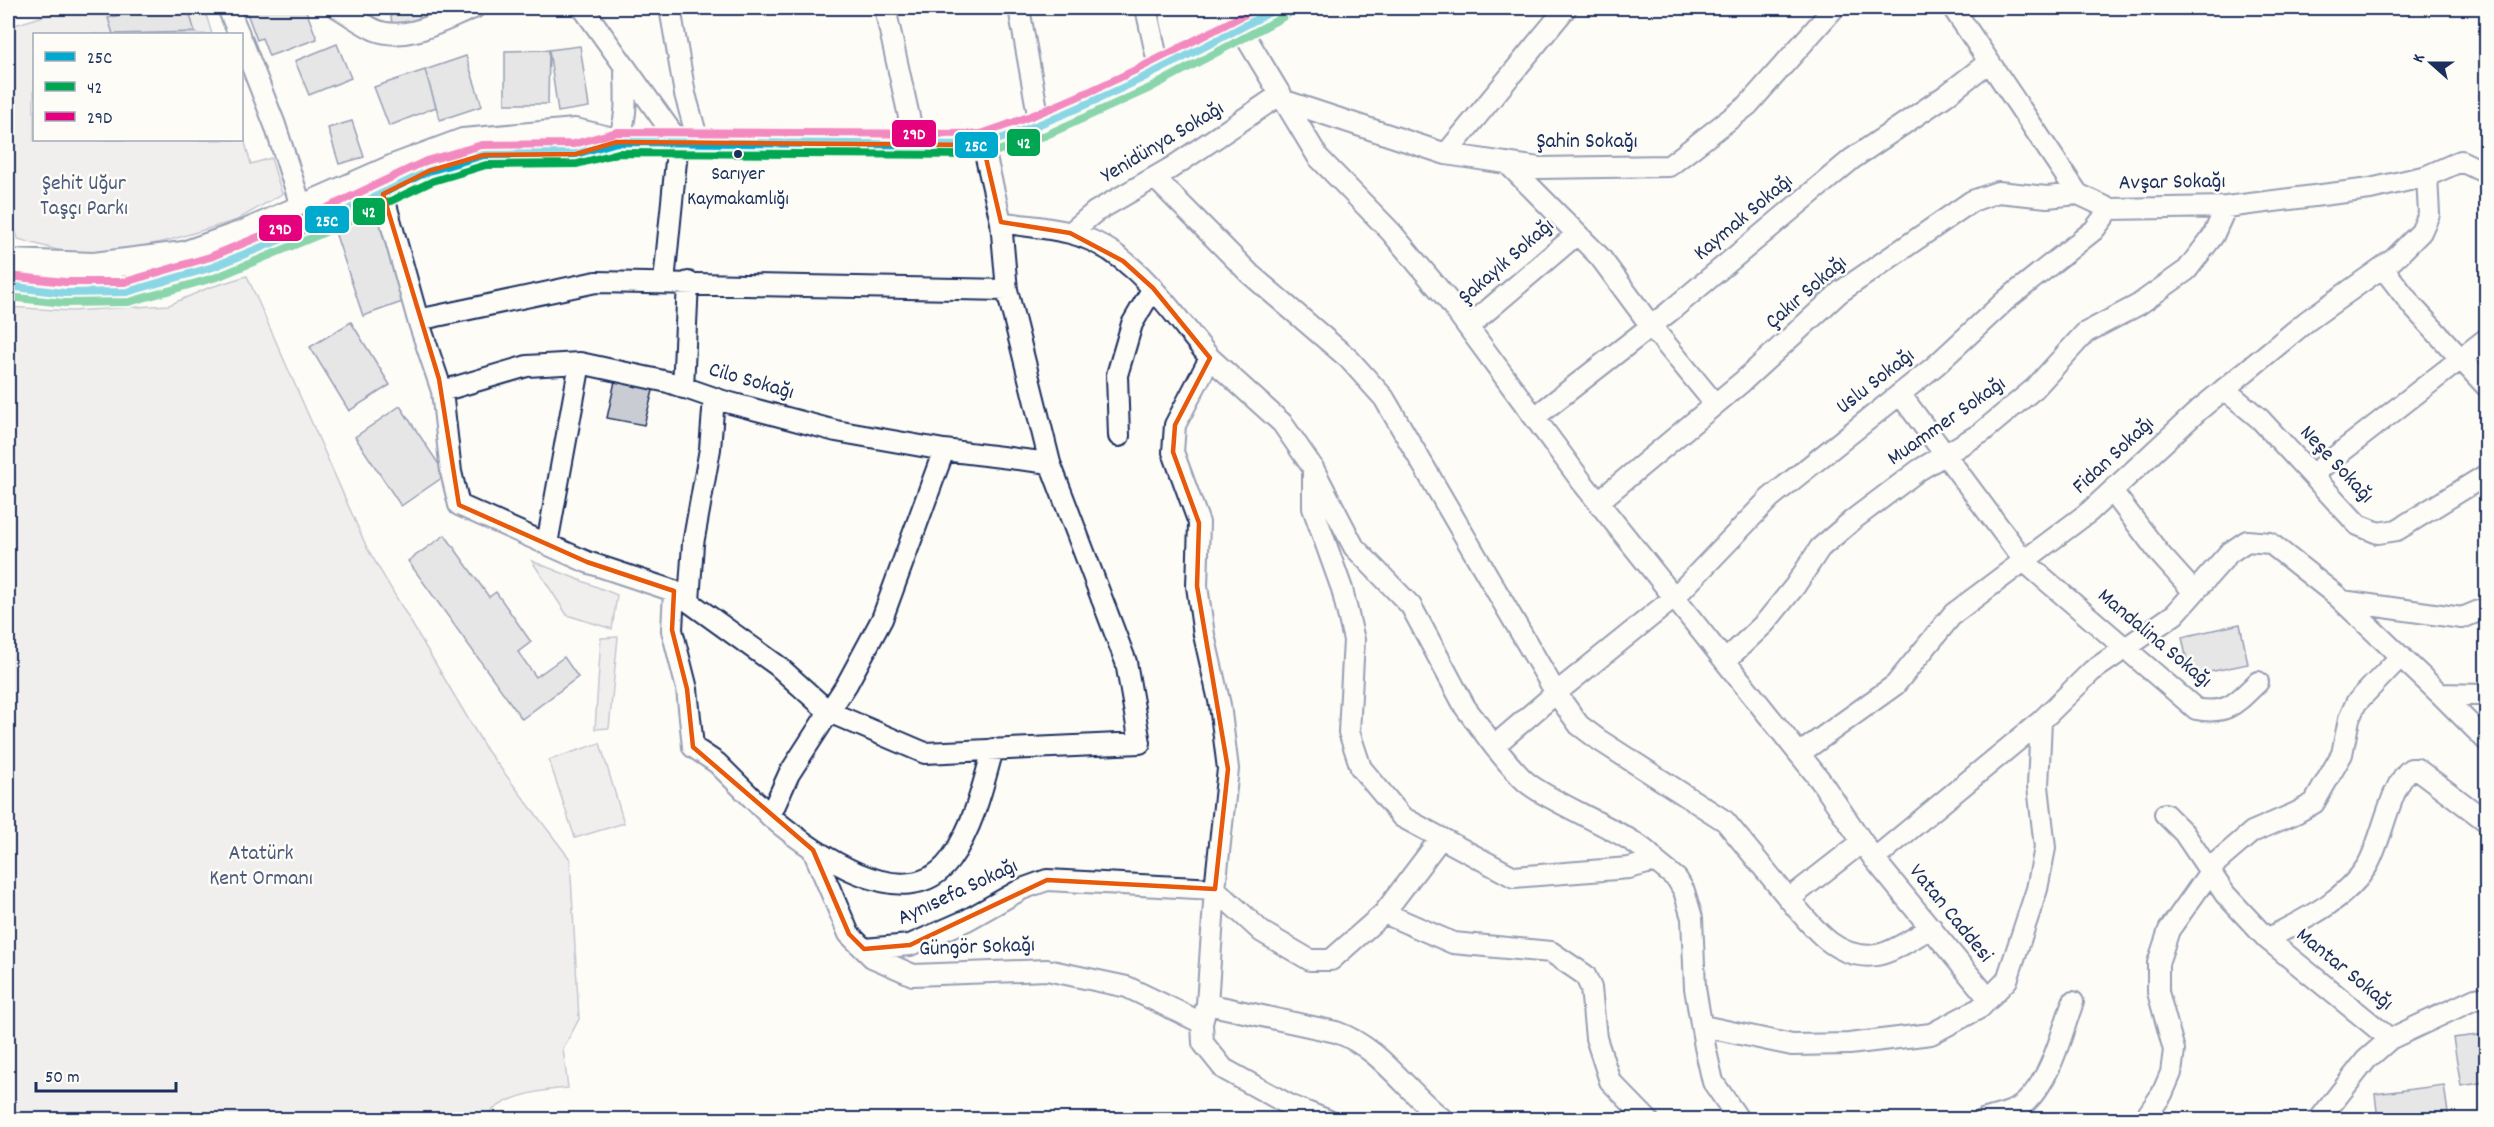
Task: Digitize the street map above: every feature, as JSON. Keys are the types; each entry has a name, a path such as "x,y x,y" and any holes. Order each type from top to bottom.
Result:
{"main road":[{"path":"8,263 94,266 184,255 302,209 396,166 463,142 575,132 617,142 983,145 1040,126 1160,72 1278,8"},
{"path":"8,286 64,293 127,292 213,267 316,225 429,171 484,155 576,154 617,142"}],"street":[{"path":"228,8 239,33"},
{"path":"338,8 374,29 396,33 422,28 474,8"},
{"path":"583,8 625,67 688,141"},
{"path":"664,282 688,141 685,94 670,8"},
{"path":"885,8 915,144"},
{"path":"1019,8 1040,126"},
{"path":"1146,8 1160,72"},
{"path":"1446,154 1566,8"},
{"name":"Şahin Sokağı","path":"1283,98 1446,154 1539,168 1669,166 1748,105 1834,8"},
{"path":"1953,8 2078,194"},
{"name":"Vatan Caddesi","path":"1241,29 1318,157 1391,232 1468,327 1598,502 1820,780 1874,859 1989,999"},
{"path":"243,44 275,125 302,209"},
{"name":"Kaymak Sokağı","path":"1535,417 1652,326 1852,159 1945,96 1989,62"},
{"path":"617,142 625,125 627,113 625,67"},
{"name":"Yenidünya Sokağı","path":"1070,233 1095,212 1155,178 1283,98"},
{"path":"383,194 418,320 442,391 451,472 459,505 587,562 681,596 778,666 829,712 925,753 1140,743 1126,662 1050,464 1007,290 1001,222 983,145"},
{"name":"Avşar Sokağı","path":"2078,194 2110,209 2226,207 2370,189 2427,176 2461,161 2487,173"},
{"path":"1507,163 1600,257 1715,404"},
{"name":"Fidan Sokağı","path":"1799,754 1895,685 1953,614 2025,562 2112,492 2224,389 2307,321 2383,268 2421,232 2429,214 2427,176"},
{"path":"1155,178 1250,274 1349,359 1384,398 1556,693 1579,725 1725,821 1828,943 1855,953 1875,955 1932,928"},
{"name":"Çakır Sokağı","path":"1598,502 1715,404 1840,292 1972,201 1998,192 2047,197 2078,194"},
{"name":"Muammer Sokağı","path":"1725,661 1765,623 1820,548 1872,505 1943,455 1981,433 2035,388 2085,333 2138,304 2187,270 2212,236 2226,207"},
{"name":"Uslu Sokağı","path":"1494,746 1676,597 1770,498 1935,366 2006,300 2094,230 2110,209"},
{"path":"1001,222 1070,233 1086,239 1123,261 1153,288 1210,358 1282,423 1313,468 1354,547 1411,606 1465,707 1525,782 1578,814 1636,844 1677,879 1689,909 1695,988 1703,1026 1704,1047 1713,1082 1739,1119"},
{"name":"Şakayık Sokağı","path":"1468,327 1577,234"},
{"path":"2383,268 2413,307 2487,386"},
{"path":"418,320 596,282 1007,290"},
{"path":"683,387 688,282"},
{"path":"1119,436 1117,375 1132,324 1153,288"},
{"path":"2313,474 2487,339"},
{"path":"1210,358 1175,425 1173,452 1199,523 1197,586 1204,635 1220,705 1228,769 1215,889 1207,1004 1202,1023 1203,1043 1224,1069 1292,1106 1327,1119"},
{"path":"547,544 580,363"},
{"name":"Cilo Sokağı","path":"442,391 527,366 580,363 683,387 714,398 836,431 944,450 1050,464"},
{"name":"Neşe Sokağı","path":"2224,389 2260,419 2358,525 2378,533 2397,530 2487,475"},
{"name":"Mandalina Sokağı","path":"1899,394 2025,562 2196,709 2214,712 2227,709 2258,682"},
{"path":"714,398 710,449 693,544 672,630 687,689 693,747 717,763 770,816 828,861 889,884 911,883 930,878 949,861 979,801 993,749"},
{"path":"770,816 789,774 864,655 882,619 944,450"},
{"path":"1313,468 1312,508 1342,589 1354,640 1349,732 1361,768 1402,817 1515,877 1629,868 1655,861"},
{"path":"2112,492 2159,553 2194,592"},
{"path":"1874,859 2041,720 2092,671 2175,614 2229,553 2247,541 2270,543 2342,601 2487,740"},
{"path":"2342,601 2462,618 2487,608"},
{"path":"2144,1119 2162,1094 2171,1073 2174,1050 2158,992 2158,963 2169,930 2217,862 2252,832 2296,813 2313,802 2342,754 2349,718 2356,703 2400,656"},
{"path":"2440,694 2487,695"},
{"path":"1703,1026 1792,1045 1850,1044 1931,1034 1980,1008 2007,981 2039,878 2045,848 2038,786 2041,720"},
{"path":"2267,939 2312,916 2336,898 2368,865 2395,796 2411,769 2417,769 2487,821"},
{"name":"Mantar Sokağı","path":"2165,814 2184,833 2225,894 2267,939 2390,1039"},
{"path":"1215,889 1262,932 1310,960 1331,960 1384,913 1440,839"},
{"path":"1789,899 1862,842"},
{"name":"Güngör Sokağı","path":"813,850 849,934 872,957 913,975 1047,970 1127,987 1202,1023"},
{"name":"Aynısefa Sokağı","path":"864,949 910,945 967,920 1022,889 1047,880 1215,889"},
{"path":"1384,913 1453,943 1551,952 1585,975 1591,988 1596,1038 1610,1081 1648,1119"},
{"path":"2319,1119 2366,1060 2390,1039 2475,999 2487,997"},
{"path":"1983,1119 2012,1111 2025,1103 2034,1092 2046,1072 2073,1002"},
{"path":"1207,1004 1336,1032 1357,1039 1378,1055 1420,1102 1444,1119"}],"highlighted area":[{"path":"617,142 983,145 1001,222 1070,233 1123,261 1153,288 1210,358 1175,425 1173,452 1199,523 1197,586 1228,769 1215,889 1047,880 910,945 864,949 849,934 813,850 693,747 687,689 672,630 674,591 587,562 459,505 439,379 383,194 429,171 484,155 576,154"}],"green space":[{"name":"Şehit Uğur Taşçı Parkı","path":"70,8 204,8 212,33 33,33 33,141 243,141 243,136 251,164 271,158 282,194 237,220 170,240 121,251 79,256 18,239 8,202 8,27"},
{"name":"Atatürk Kent Ormanı","path":"247,276 367,548 486,749 570,859 579,1019 563,1049 568,1088 546,1090 511,1100 491,1111 484,1119 8,1119 8,307 71,311 169,305 208,288"},
{"path":"532,561 617,595 612,629 567,615"},
{"path":"618,637 609,728 595,729 601,638"},
{"path":"600,743 624,823 575,838 549,760"}],"building":[{"path":"121,8 188,8 195,32 113,33 108,18 123,14"},
{"path":"245,8 305,8 317,39 269,56 262,38 257,40"},
{"path":"390,8 445,8 446,16 392,24"},
{"path":"337,44 351,78 309,95 295,61"},
{"path":"580,46 589,107 558,112 549,50"},
{"path":"549,50 548,104 505,104 505,51"},
{"path":"466,56 482,106 440,120 425,70"},
{"path":"425,70 436,107 389,126 374,87"},
{"path":"352,121 364,157 339,164 328,128"},
{"path":"374,208 405,301 363,316 332,223"},
{"path":"351,322 390,385 349,411 310,347"},
{"path":"615,381 654,387 644,425 607,418"},
{"path":"400,406 446,475 401,506 355,437"},
{"path":"445,535 489,597 496,592 531,642 518,652 536,677 564,657 578,677 522,719 408,561"},
{"path":"2240,624 2248,664 2190,676 2182,637"},
{"path":"2486,1034 2486,1082 2461,1086 2453,1038"},
{"path":"2444,1085 2449,1120 2378,1120 2375,1094"}],"transit line":[{"name":"29D","path":"9,276 65,282 125,282 210,257 312,215 426,161 482,145 574,144 617,132 981,134 1087,92 1156,60 1257,8"},
{"name":"25C","path":"8,286 64,293 127,292 213,267 316,225 429,171 484,155 576,154 617,142 983,145 1097,100 1170,65 1278,8"},
{"name":"42","path":"8,297 64,303 129,302 217,277 321,234 433,181 486,165 577,164 618,153 985,155 1044,136 1150,88 1283,17"}],"place":[{"name":"Sarıyer Kaymakamlığı","path":"738,154"}]}
